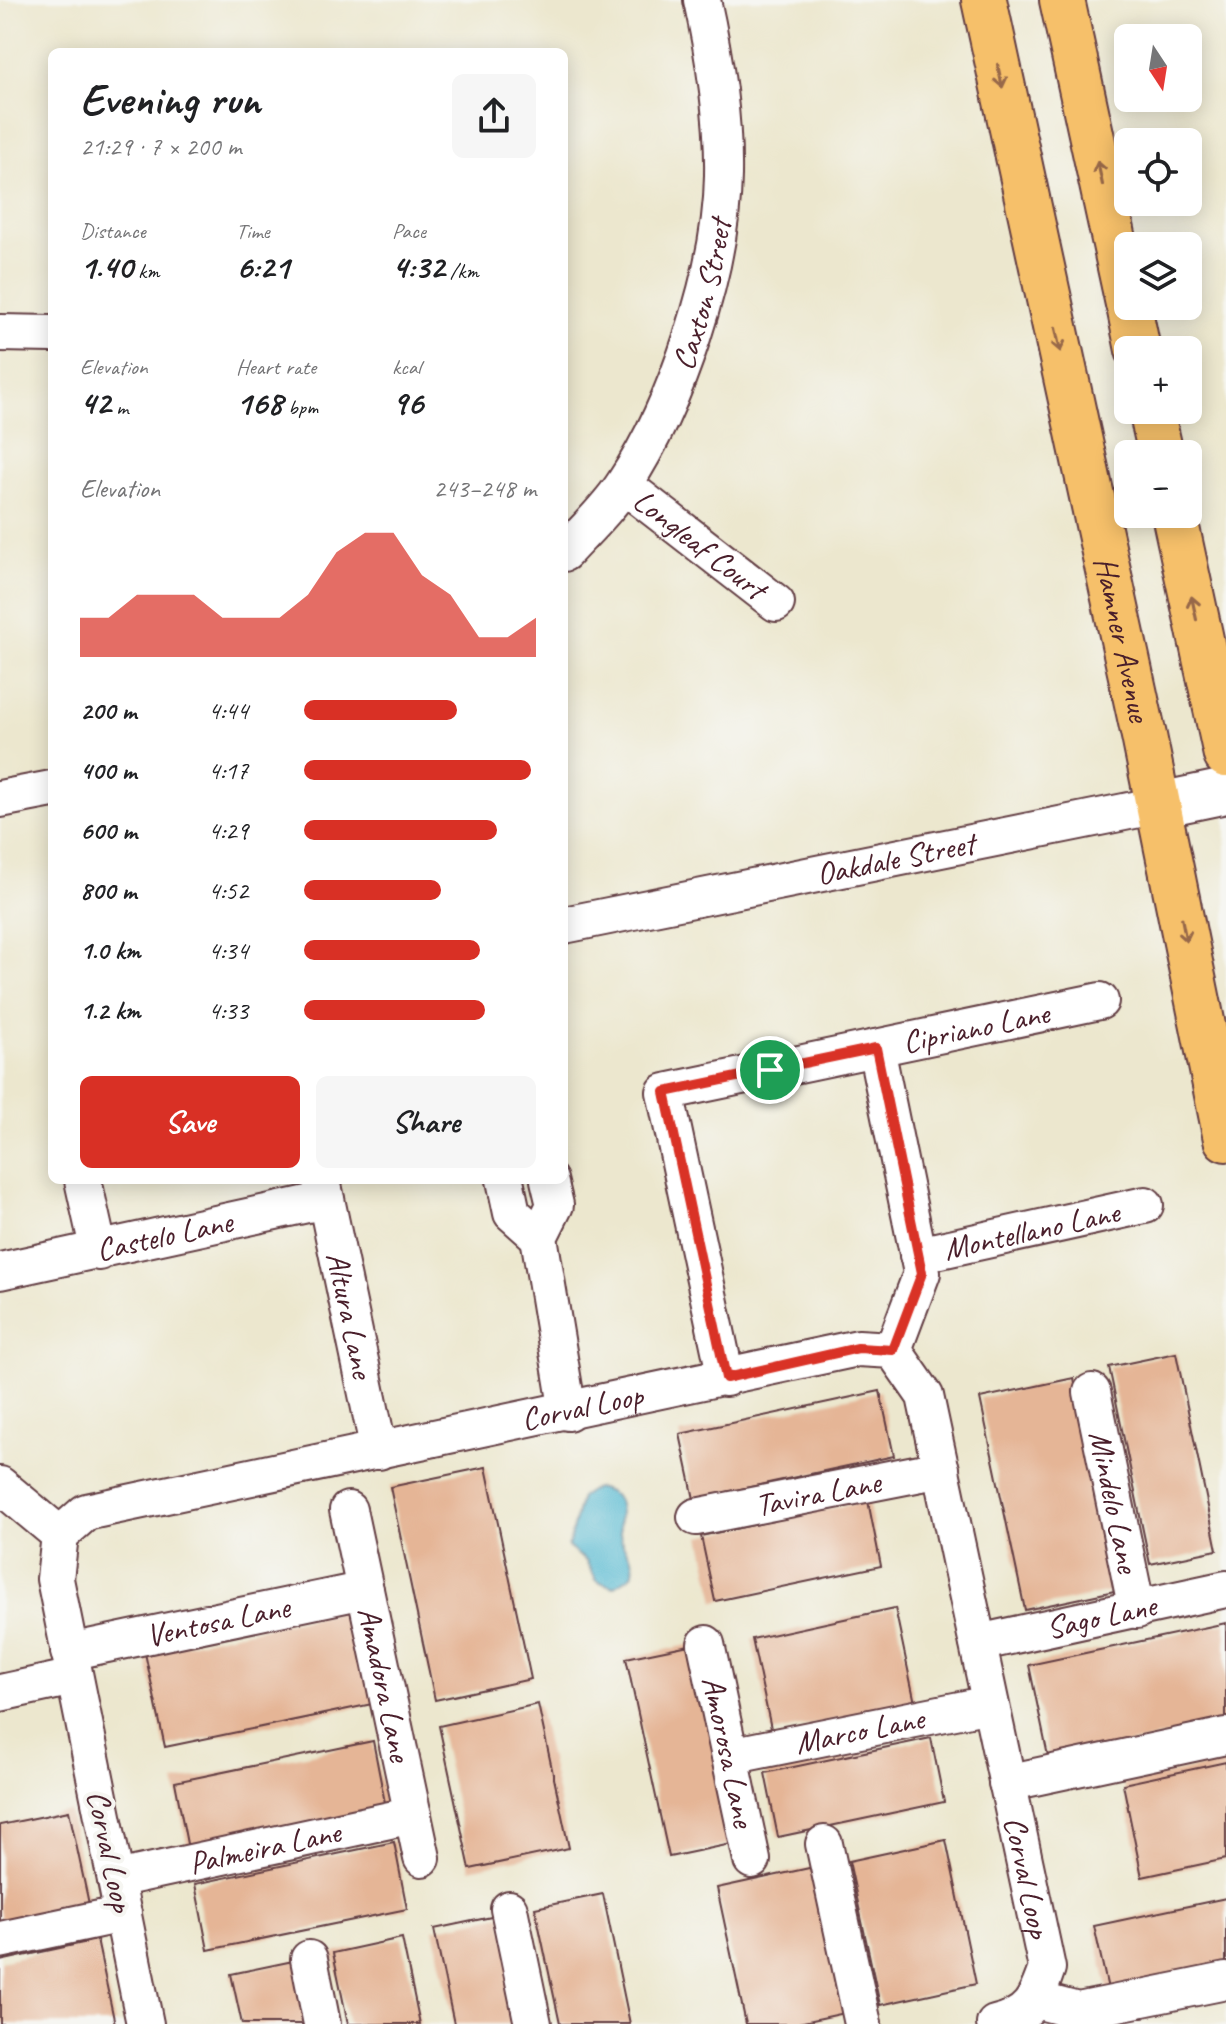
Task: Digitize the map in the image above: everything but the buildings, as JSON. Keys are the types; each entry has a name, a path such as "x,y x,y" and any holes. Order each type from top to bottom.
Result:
{"main road":[{"name":"Hamner Avenue","path":"984,0 1159,805 1226,1139"},
{"path":"1062,0 1114,240"},
{"path":"1177,528 1226,755"}],"street":[{"name":"Caxton Street","path":"568,548 624,485 666,407 709,283 723,175 711,38 702,0"},
{"path":"0,333 48,334"},
{"name":"Longleaf Court","path":"624,485 776,603"},
{"path":"0,799 48,790"},
{"name":"Oakdale Street","path":"568,924 1226,791"},
{"name":"Cipriano Lane","path":"726,1378 665,1092 1100,1001"},
{"path":"876,1048 922,1273 893,1350"},
{"path":"84,1184 99,1252"},
{"path":"506,1184 512,1213 539,1237"},
{"path":"550,1184 555,1205 539,1237 568,1412"},
{"name":"Castelo Lane","path":"0,1271 99,1252 324,1190"},
{"name":"Altura Lane","path":"324,1190 379,1451"},
{"name":"Montellano Lane","path":"918,1255 1145,1205"},
{"name":"Corval Loop","path":"145,2024 55,1579 60,1535 86,1512 858,1348 893,1350 925,1396 1047,1968 1015,2017"},
{"name":"Mindelo Lane","path":"1092,1392 1137,1610"},
{"name":"Tavira Lane","path":"696,1517 941,1469"},
{"path":"0,1485 60,1535"},
{"name":"Amadora Lane","path":"348,1510 422,1858"},
{"name":"Sago Lane","path":"978,1643 1226,1589"},
{"name":"Ventosa Lane","path":"0,1693 72,1665 365,1590"},
{"name":"Amorosa Lane","path":"706,1644 752,1860"},
{"name":"Marco Lane","path":"730,1756 990,1704"},
{"path":"1007,1783 1226,1736"},
{"name":"Palmeira Lane","path":"116,1879 413,1815"},
{"path":"824,1844 863,2024"},
{"path":"509,1909 533,2024"},
{"path":"0,1940 123,1914"},
{"path":"309,1959 322,2024"},
{"path":"1015,2017 1078,2011 1225,1988"}],"water":[{"path":"595,1488 614,1495 618,1500 621,1539 633,1564 632,1575 614,1587 597,1581 586,1561 568,1547 581,1497"}],"route":[{"path":"876,1048 922,1273 893,1350 858,1348 726,1378 665,1092 770,1070 876,1048"}]}
